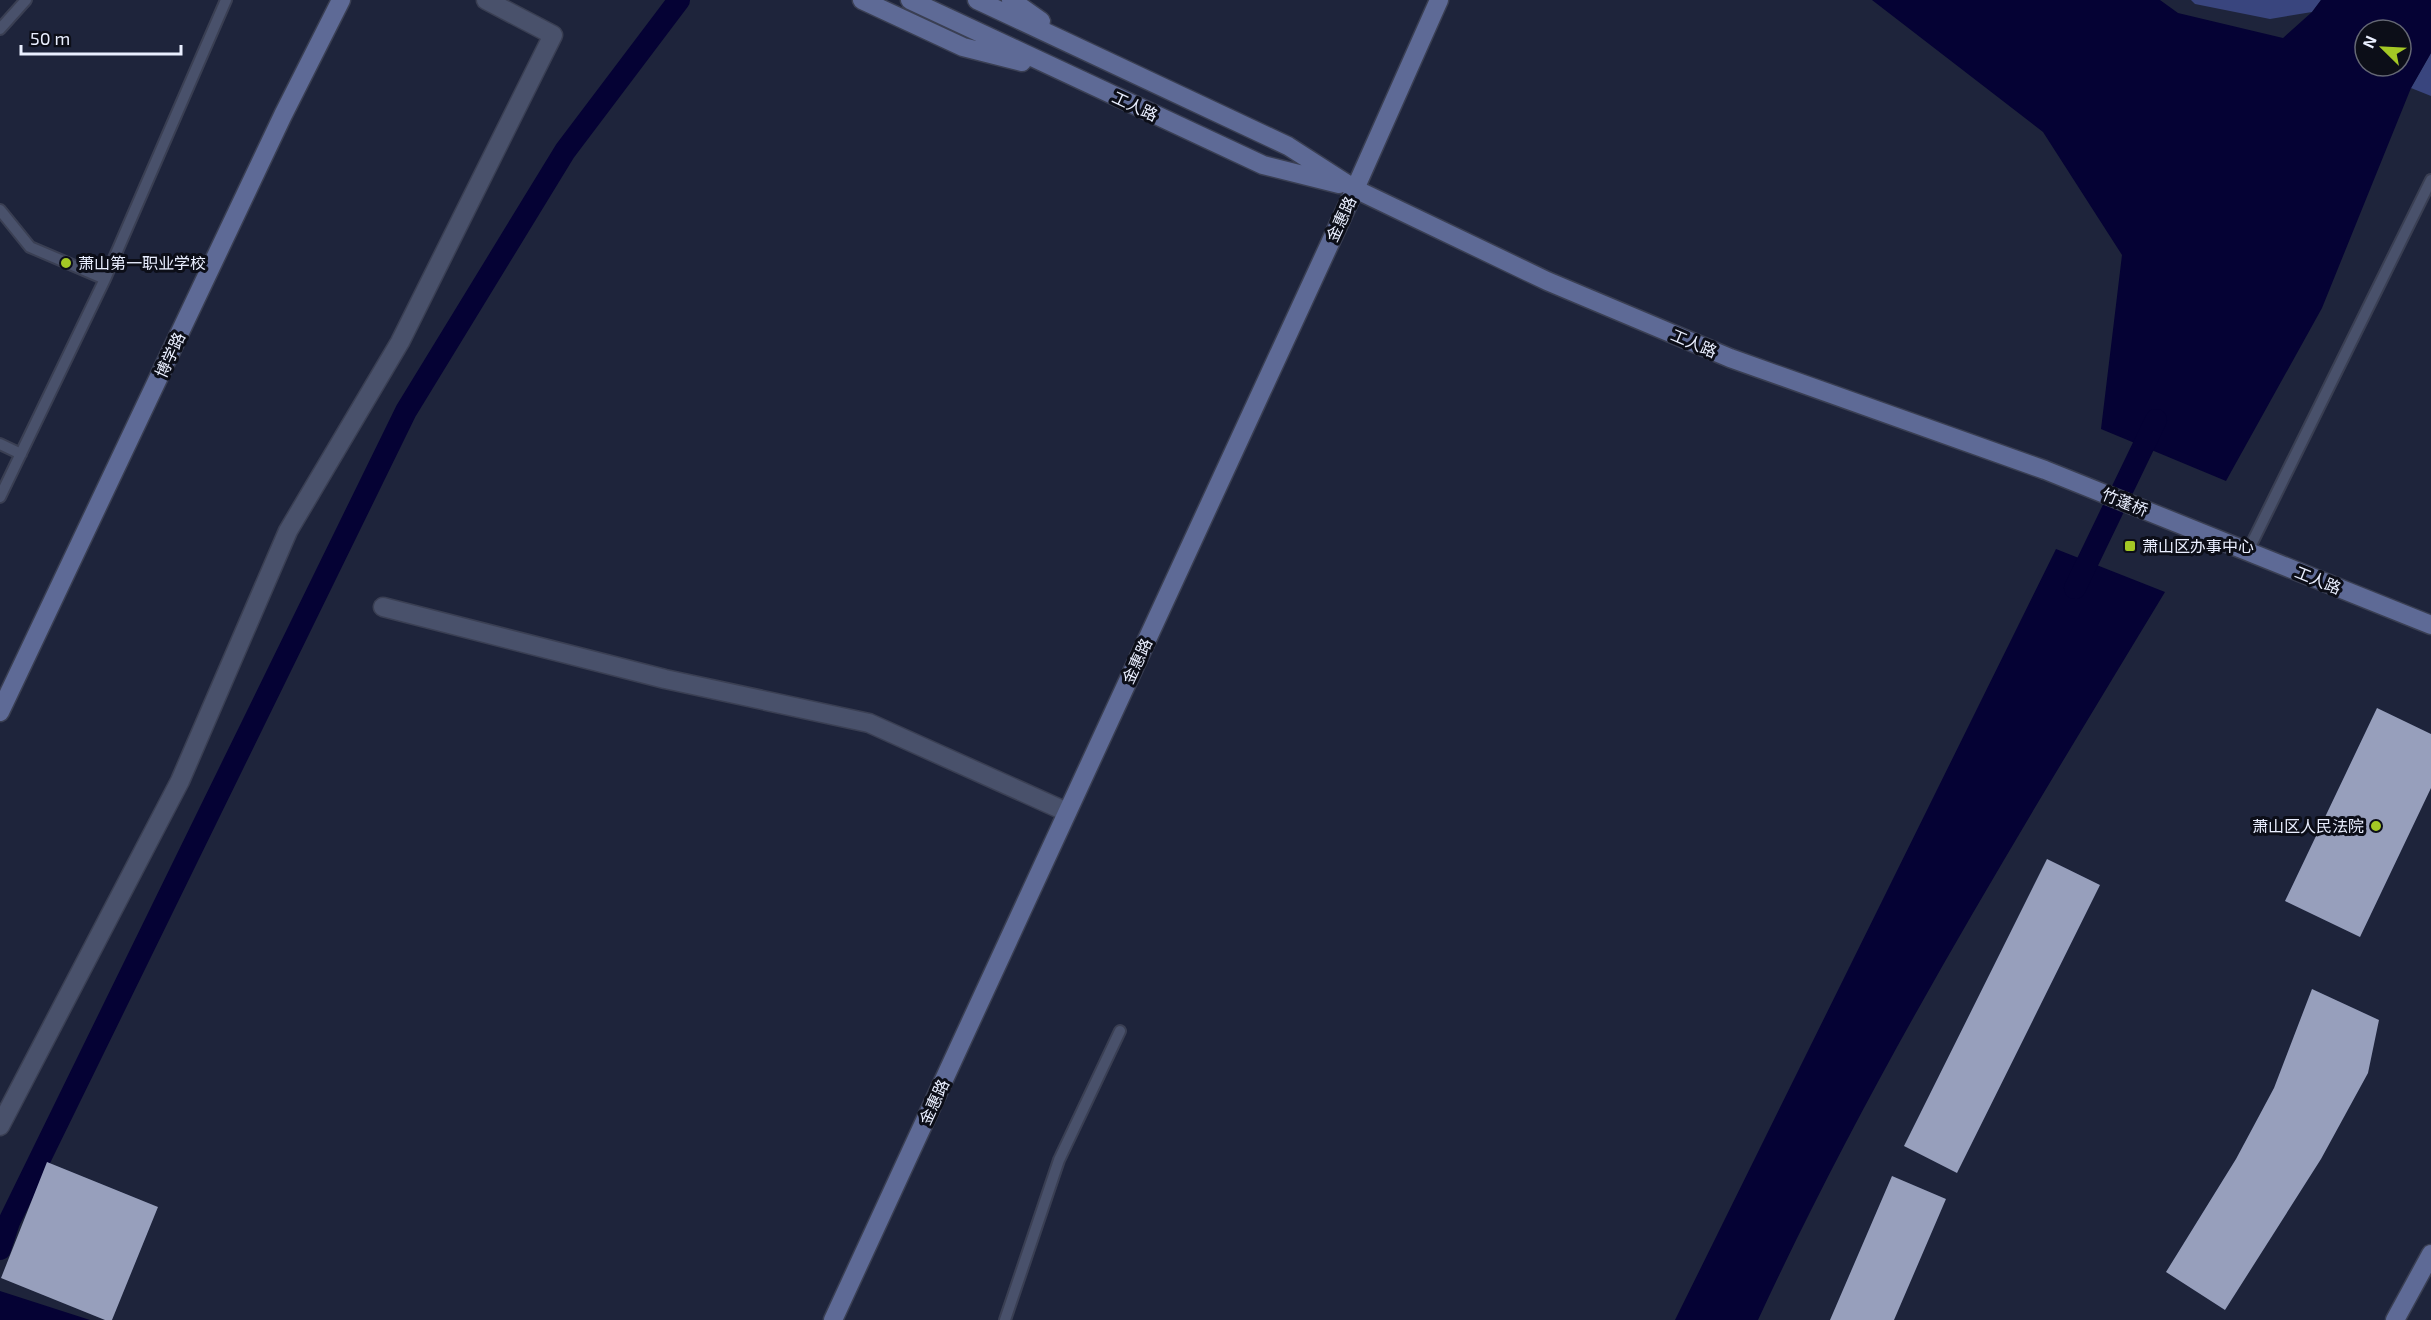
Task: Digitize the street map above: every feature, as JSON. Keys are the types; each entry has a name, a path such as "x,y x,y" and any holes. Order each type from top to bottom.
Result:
{"main road":[{"name":"博学路","path":"0,712 341,0"},
{"path":"862,0 963,46 1069,75"},
{"name":"工人路","path":"977,0 1288,146 1355,189 1547,281 1730,358 2045,470"},
{"path":"1011,0 1082,49"},
{"name":"金惠路","path":"833,1320 1355,189 1439,0"},
{"name":"工人路","path":"916,3 1263,165 1355,189"},
{"name":"竹蓬桥","path":"2045,470 2206,534"},
{"name":"工人路","path":"2206,534 2431,625"},
{"path":"2395,1320 2431,1254"}],"street":[{"path":"0,1126 180,781 288,531 400,342 553,35 486,0"},
{"path":"383,607 665,679 869,723 1067,812"}],"lane":[{"path":"0,30 26,0"},
{"path":"0,497 105,279 226,0"},
{"path":"2248,551 2431,180"},
{"path":"0,210 30,247 105,279"},
{"path":"0,444 21,454"},
{"path":"1005,1320 1059,1160 1120,1031"}],"shaded area":[{"path":"1872,0 2160,0 2178,13 2283,38 2312,12 2321,0 2431,0 2431,53 2411,88 2322,308 2226,481 2101,429 2122,255 2043,132"},
{"path":"2191,0 2321,0 2312,12 2270,19 2195,4"},
{"path":"2431,53 2431,96 2411,88"},
{"path":"2056,549 2165,592 2004,860 1900,1041 1803,1226 1758,1320 1675,1320"},
{"path":"0,1291 90,1320 0,1320"}],"building":[{"path":"2377,708 2431,734 2431,788 2360,937 2285,901"},
{"path":"2047,859 2100,885 1957,1173 1904,1146"},
{"path":"2312,989 2379,1020 2368,1073 2321,1159 2225,1310 2166,1272 2236,1159 2274,1088"},
{"path":"47,1162 158,1207 112,1320 105,1320 1,1278"},
{"path":"1892,1176 1946,1199 1894,1320 1830,1320"}],"waterway":[{"path":"0,1249 9,1222 406,411 565,151 679,0"},
{"path":"2075,588 2156,420"}],"place":[{"name":"萧山第一职业学校","path":"66,263"},
{"name":"萧山区办事中心","path":"2130,546"},
{"name":"萧山区人民法院","path":"2376,826"}]}
